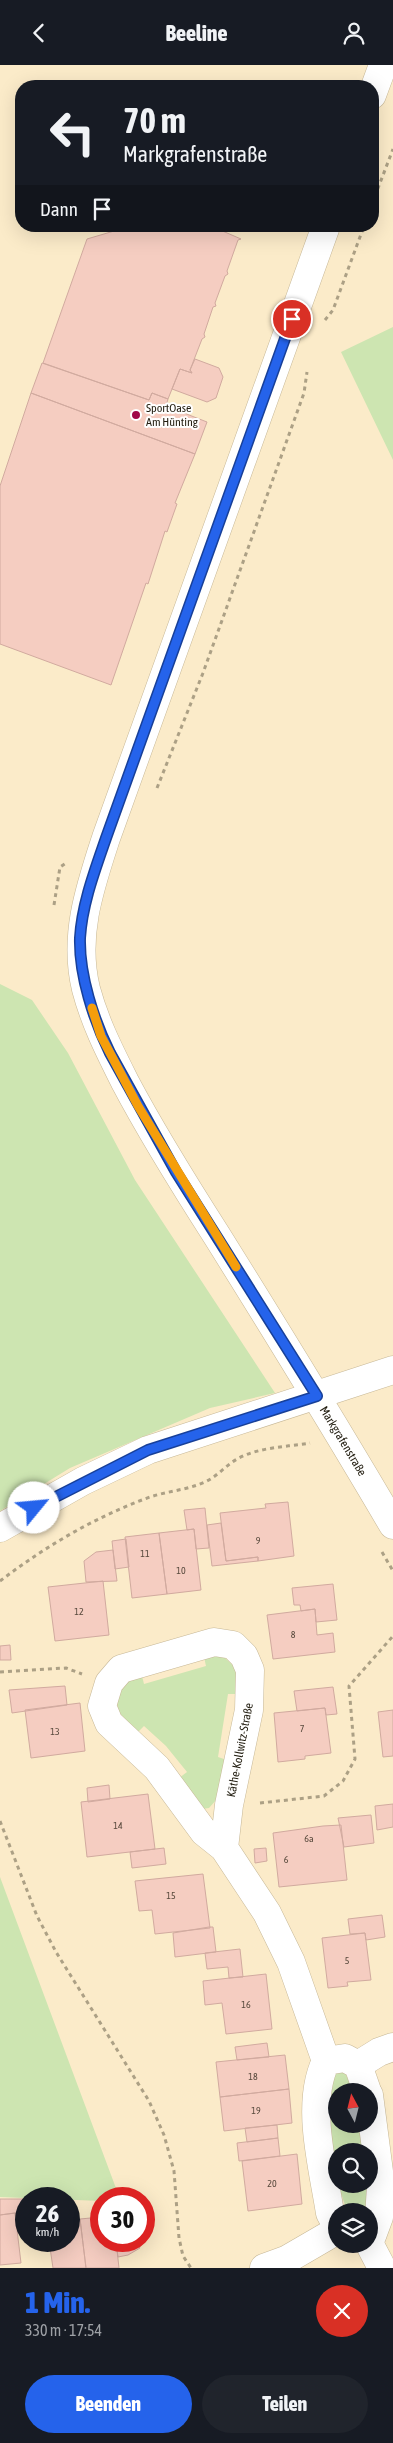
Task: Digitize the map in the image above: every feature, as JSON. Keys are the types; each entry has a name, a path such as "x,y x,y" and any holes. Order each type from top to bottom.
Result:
{"street":[{"path":"378,80 383,65"},
{"name":"Markgrafenstraße","path":"324,232 106,838 88,894 80,939 86,988 101,1036 138,1106 176,1172 317,1396 393,1525"},
{"path":"0,1528 83,1481 148,1450 393,1370"},
{"name":"Käthe-Kollwitz-Straße","path":"109,1683 121,1669 214,1642 233,1645 244,1656 250,1670 249,1710 229,1805 224,1848"},
{"path":"109,1683 102,1706 108,1723 156,1768 204,1833 224,1848 267,1913 291,1962 326,2061 318,2077 316,2112 329,2203"},
{"path":"358,2065 379,2052 393,2047"},
{"path":"326,2061 345,2058 358,2065 364,2083"},
{"path":"374,2133 381,2187 378,2220"},
{"path":"264,2268 286,2260 328,2236"},
{"path":"374,2253 382,2268"}],"path":[{"path":"379,186 393,149"},
{"path":"323,323 333,309 362,232"},
{"path":"154,792 160,785 237,579 304,393 307,368"},
{"path":"54,908 55,889 60,867 106,838"},
{"path":"0,1581 63,1538 100,1517 152,1496 185,1489 205,1482 237,1459 255,1451 315,1442"},
{"path":"380,1549 393,1571"},
{"path":"229,1805 324,1796 343,1781 355,1759 349,1686 393,1636"},
{"path":"0,1672 66,1668 109,1683"},
{"path":"0,1821 37,1916 48,1938 149,2101 164,2135 174,2171 179,2238 184,2256 191,2268"}],"green space":[{"path":"393,327 393,460 341,352"},
{"path":"0,984 32,1000 68,1053 135,1180 275,1393 210,1408 70,1468 0,1511"},
{"path":"215,1654 225,1658 236,1668 237,1694 228,1694 218,1757 227,1760 217,1799 209,1808 202,1809 179,1778 187,1772 166,1746 144,1726 137,1733 118,1716 117,1706 120,1692 128,1679 142,1676 144,1684 206,1666 204,1657"},
{"path":"0,1877 116,2187 90,2187 90,2201 80,2200 80,2187 15,2187 15,2198 0,2197"},
{"path":"335,2070 344,2071 350,2083 329,2083"},
{"path":"328,2085 328,2107 326,2089"},
{"path":"331,2133 365,2133 367,2143 332,2143"},
{"path":"341,2193 369,2193 369,2203 344,2203"}],"building":[{"path":"111,232 225,232 241,239 238,240 227,271 228,274 225,276 215,303 216,306 213,307 204,334 205,337 202,339 190,370 192,373 180,369 168,399 152,393 149,400 43,363 87,239"},
{"path":"195,359 219,368 223,377 216,398 207,402 172,389 180,369 192,373 190,370"},
{"path":"42,363 149,400 152,393 168,399 166,406 207,422 195,454 31,393"},
{"path":"31,393 195,454 175,503 177,504 167,532 165,531 148,584 146,583 111,685 0,644 0,486"},
{"path":"288,1502 294,1556 258,1561 258,1557 226,1561 220,1513 266,1508 265,1504"},
{"path":"205,1508 209,1548 196,1549 194,1529 187,1530 184,1510"},
{"path":"221,1523 226,1561 258,1557 258,1561 212,1566 207,1525"},
{"path":"194,1529 201,1590 167,1594 159,1533"},
{"path":"159,1533 167,1594 132,1598 125,1537"},
{"path":"126,1539 129,1567 115,1569 112,1541"},
{"path":"113,1550 117,1581 86,1582 84,1561 96,1552"},
{"path":"103,1581 109,1635 55,1641 48,1587"},
{"path":"333,1584 337,1620 316,1622 315,1609 301,1611 300,1605 294,1605 292,1588"},
{"path":"315,1609 317,1635 333,1633 335,1652 273,1659 267,1615"},
{"path":"10,1645 11,1660 0,1660 0,1646"},
{"path":"65,1686 67,1705 12,1713 9,1690"},
{"path":"333,1687 337,1714 326,1715 325,1708 297,1711 294,1691"},
{"path":"80,1703 85,1751 31,1758 25,1710"},
{"path":"325,1708 331,1753 305,1756 305,1759 278,1762 274,1713"},
{"path":"393,1710 393,1756 383,1757 378,1712"},
{"path":"109,1785 110,1799 88,1802 87,1788"},
{"path":"148,1794 155,1849 87,1857 81,1802"},
{"path":"393,1804 393,1827 377,1830 375,1806"},
{"path":"371,1815 374,1843 344,1847 338,1818"},
{"path":"341,1825 347,1880 279,1887 273,1833"},
{"path":"164,1848 166,1864 132,1868 130,1852"},
{"path":"266,1848 267,1861 255,1863 254,1849"},
{"path":"203,1874 210,1928 155,1934 152,1910 139,1911 135,1881"},
{"path":"382,1915 385,1937 366,1940 365,1933 350,1934 348,1919"},
{"path":"213,1927 216,1952 175,1957 173,1933"},
{"path":"365,1933 371,1980 347,1982 348,1986 328,1988 322,1938"},
{"path":"240,1949 243,1977 229,1978 228,1967 207,1969 205,1953"},
{"path":"266,1974 272,2029 226,2034 222,2003 205,2005 203,1981"},
{"path":"267,2043 269,2057 237,2060 235,2047"},
{"path":"285,2055 289,2089 220,2097 216,2062"},
{"path":"289,2089 292,2123 224,2131 220,2097"},
{"path":"277,2125 278,2138 247,2142 245,2128"},
{"path":"278,2138 280,2156 239,2161 237,2143"},
{"path":"297,2154 302,2204 248,2211 242,2161"},
{"path":"0,2199 15,2199 15,2213 0,2215"},
{"path":"15,2213 15,2252 20,2252 21,2263 0,2265 0,2215"},
{"path":"90,2218 90,2252 117,2252 119,2268 86,2268 80,2219"},
{"path":"80,2219 86,2268 53,2268 51,2252 80,2252"},
{"path":"117,2252 133,2252 128,2255 118,2257"}],"slow traffic":[{"path":"92,1008 101,1036 138,1106 176,1172 236,1267"}],"place":[{"name":"SportOase Am Hünting","path":"136,415"}],"route":[{"path":"34,1508 83,1481 148,1450 317,1396 176,1172 101,1036 86,988 80,939 88,894 106,838 292,319"}]}
